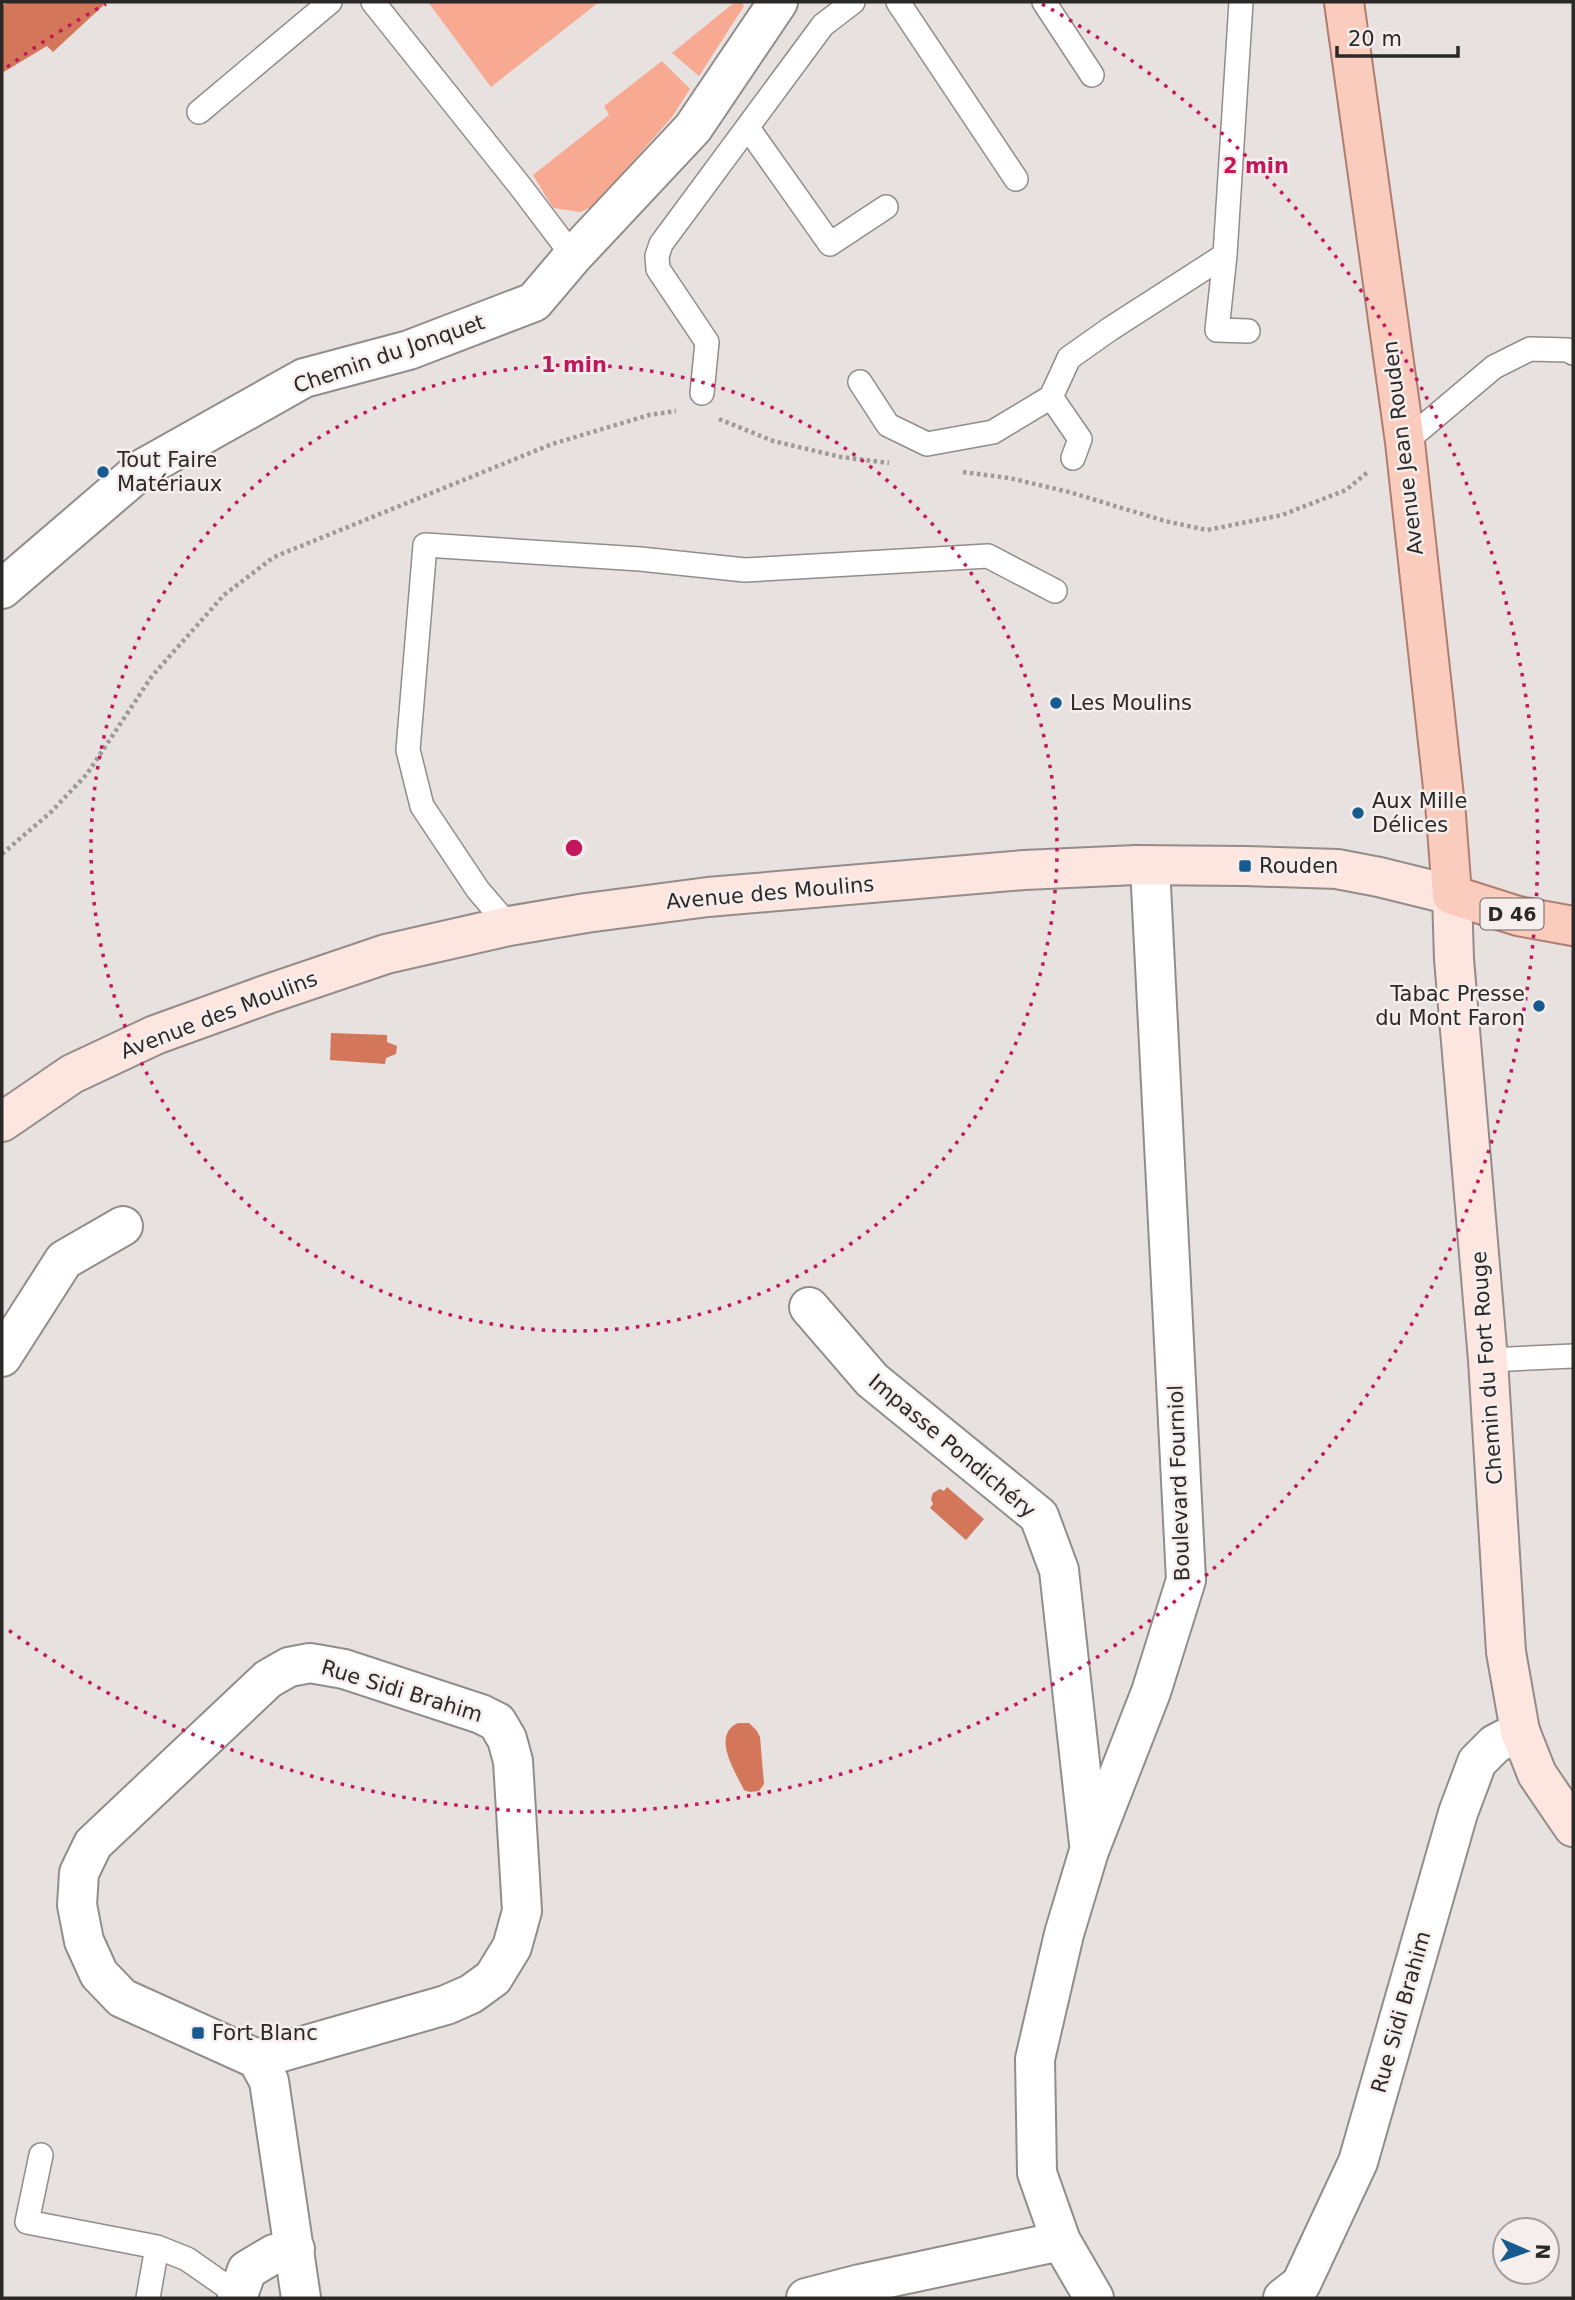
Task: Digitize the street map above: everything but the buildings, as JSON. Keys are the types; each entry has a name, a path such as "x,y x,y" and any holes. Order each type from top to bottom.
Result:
{"main road":[{"name":"Avenue Jean Rouden","path":"1343,2 1405,442 1446,815 1451,895"},
{"name":"Avenue des Moulins","path":"2,1122 72,1074 155,1035 386,954 509,926 708,897 1024,870 1150,866 1337,869 1451,895 1518,916 1573,926"},
{"name":"Chemin du Fort Rouge","path":"1451,895 1488,1360 1506,1652 1520,1731 1537,1774 1573,1827"}],"street":[{"name":"Chemin du Jonquet","path":"2,589 142,469 304,379 410,350 534,302 573,256 693,128 778,2"},
{"name":"Boulevard Fourniol","path":"1061,2241 1037,2173 1035,2059 1064,1934 1089,1852 1151,1692 1186,1580 1150,866"},
{"path":"2,1357 64,1260 123,1226"},
{"name":"Impasse Pondichéry","path":"809,1307 872,1380 1039,1516 1059,1570 1089,1852"},
{"name":"Rue Sidi Brahim","path":"310,1663 344,1669 481,1714 497,1722 507,1739 513,1761 522,1911 512,1947 494,1978 471,1994 446,2005 257,2059 122,1998 99,1974 84,1941 78,1905 79,1873 93,1844 268,1679 289,1667 310,1663"},
{"name":"Rue Sidi Brahim","path":"1283,2298 1301,2284 1358,2162 1458,1813 1477,1762 1495,1744 1520,1731"},
{"path":"257,2059 269,2081 302,2298"},
{"path":"806,2298 1061,2241 1094,2298"},
{"path":"237,2296 247,2270 274,2254 295,2249"}],"lane":[{"path":"199,112 330,2"},
{"path":"373,2 573,256"},
{"path":"702,393 707,342 658,269 657,256 661,244 822,25 853,2"},
{"path":"898,2 1016,179"},
{"path":"1044,2 1093,75"},
{"path":"1241,2 1225,256 1217,330 1248,331"},
{"path":"748,128 830,244 886,207"},
{"path":"860,382 888,425 927,444 993,432 1051,397 1069,358 1110,328 1225,256"},
{"path":"1405,442 1494,367 1530,349 1573,353"},
{"path":"1051,397 1080,439 1073,458"},
{"path":"509,926 478,890 422,806 408,750 425,545 640,559 745,570 988,556 1055,591"},
{"path":"1488,1360 1573,1356"},
{"path":"41,2155 27,2222 157,2247 187,2259 237,2296"},
{"path":"148,2298 157,2247"}],"shaded area":[{"path":"8,2 107,2 53,52 47,46 2,73 2,6"},
{"path":"428,2 599,2 491,87"},
{"path":"735,2 741,2 744,6 699,76 672,53"},
{"path":"662,61 690,89 672,117 594,206 580,212 553,208 533,175 609,115 604,106"},
{"path":"331,1033 387,1035 387,1042 397,1046 396,1054 386,1058 385,1064 330,1060"},
{"path":"947,1487 984,1519 966,1540 930,1508 933,1504 933,1493 940,1489 944,1491"},
{"path":"738,1723 749,1723 760,1737 764,1784 759,1791 744,1790 731,1764 726,1736"}],"place":[{"name":"Tout Faire Matériaux","path":"103,472"},
{"name":"Les Moulins","path":"1056,703"},
{"name":"Aux Mille Délices","path":"1358,813"},
{"name":"Rouden","path":"1245,866"},
{"name":"Tabac Presse du Mont Faron","path":"1539,1006"},
{"name":"Fort Blanc","path":"198,2033"}]}
